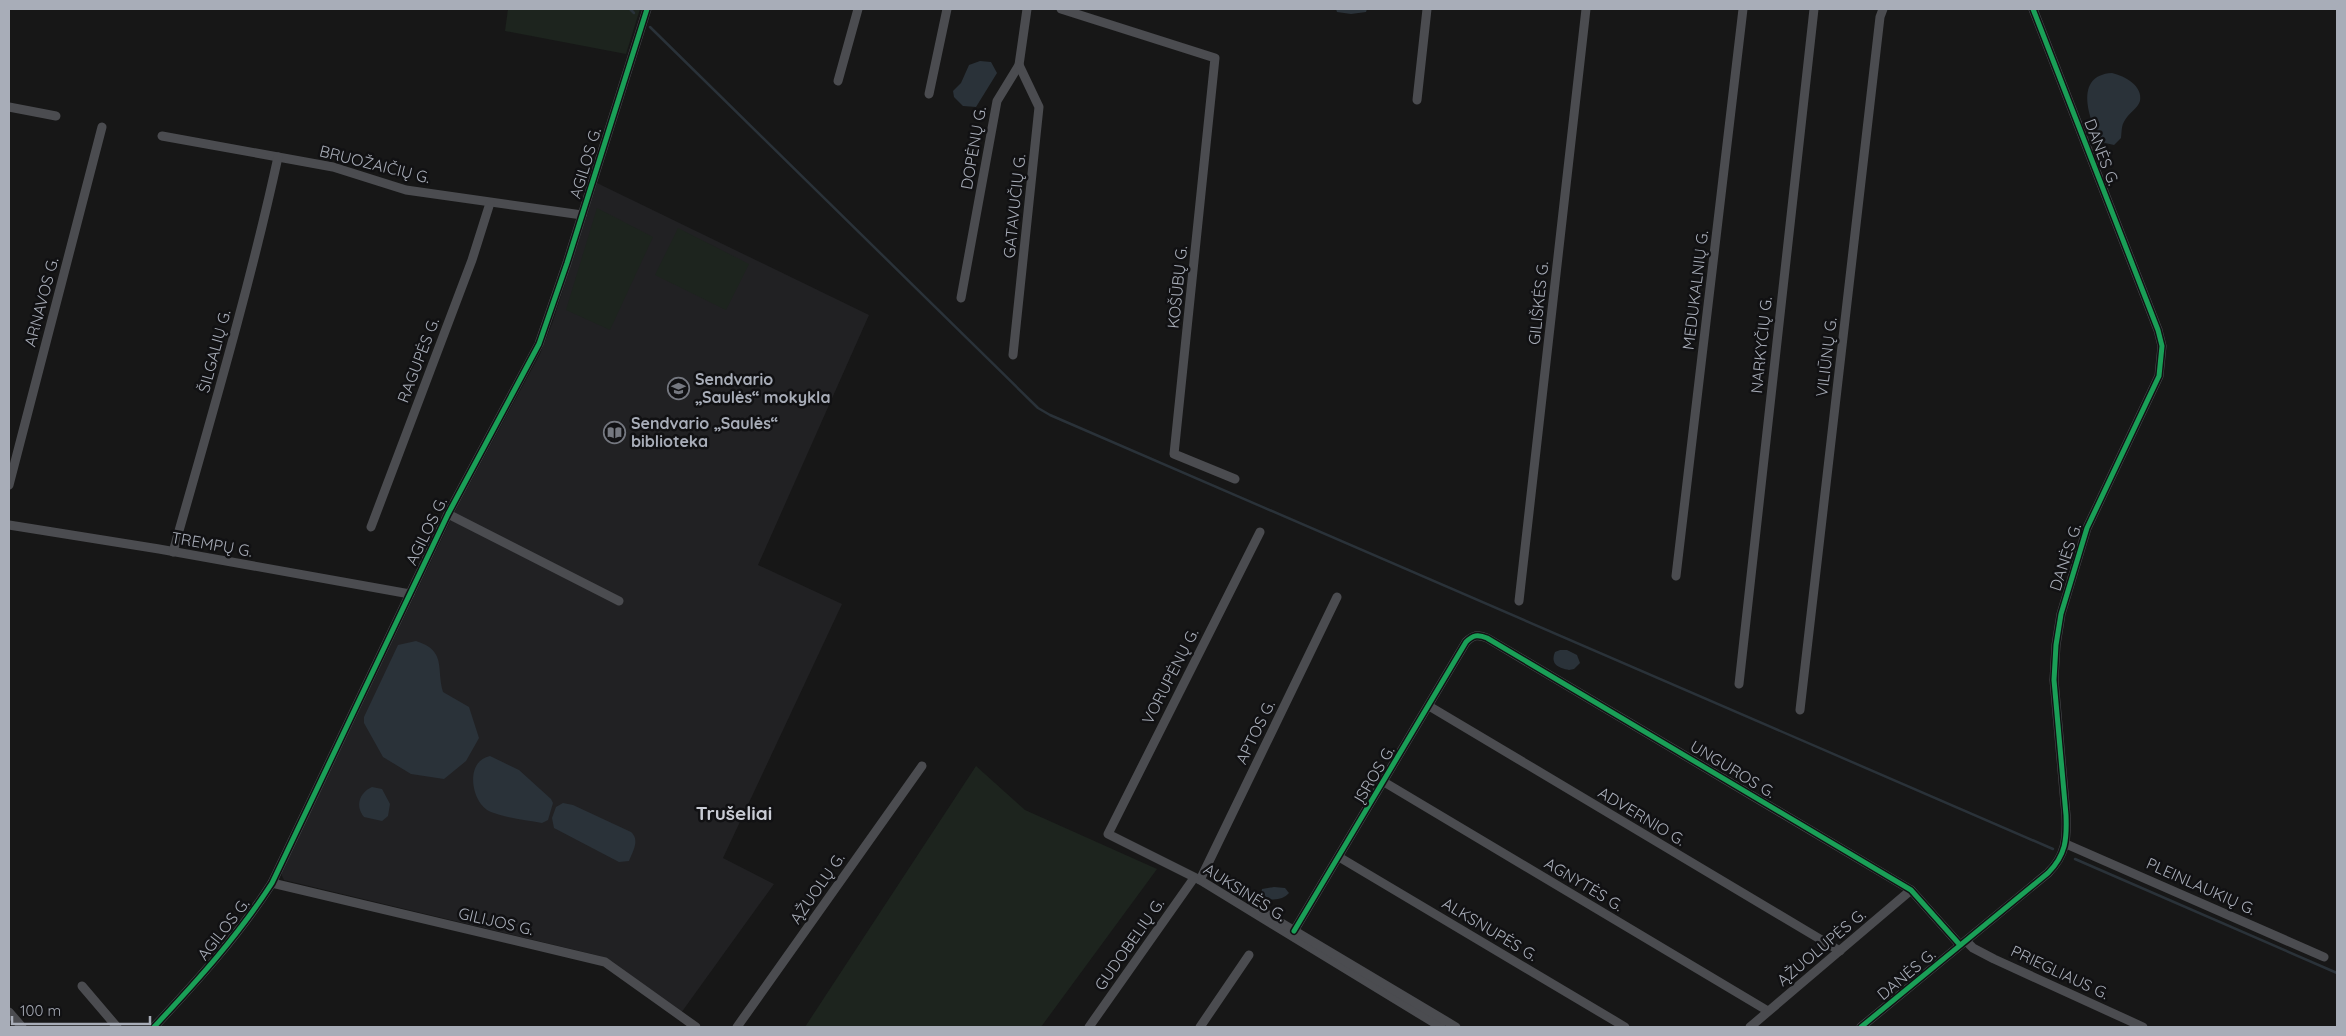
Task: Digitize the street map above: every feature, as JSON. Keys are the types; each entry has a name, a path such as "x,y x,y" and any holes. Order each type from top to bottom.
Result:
{"street":[{"name":"AGILOS G.","path":"154,1027 219,958 249,919 272,883 448,514 538,344 582,216 647,9"},
{"path":"838,81 858,9"},
{"path":"929,94 947,9"},
{"name":"DOPĖNŲ G.","path":"961,298 997,101 1019,65 1027,9"},
{"name":"KOŠŪBŲ G.","path":"1061,9 1215,58 1174,454 1235,479"},
{"path":"1417,100 1427,9"},
{"name":"GILIŠKĖS G.","path":"1519,601 1586,9"},
{"name":"MEDUKALNIŲ G.","path":"1676,576 1743,9"},
{"name":"NARKYČIŲ G.","path":"1739,684 1814,9"},
{"name":"VILIŪNŲ G.","path":"1800,710 1880,16 1883,9"},
{"name":"DANĖS G.","path":"1861,1027 2059,863 2066,844 2066,815 2054,680 2056,645 2061,614 2087,528 2159,376 2162,346 2158,330 2034,9"},
{"name":"GATAVUČIŲ G.","path":"1013,355 1039,107 1019,65"},
{"path":"9,108 56,116"},
{"name":"ARNAVOS G.","path":"9,485 102,127"},
{"name":"BRUOŽAIČIŲ G.","path":"162,136 350,171 406,190 582,216"},
{"name":"ŠILGALIŲ G.","path":"173,552 235,331 278,157"},
{"name":"RAGUPĖS G.","path":"371,527 472,260 490,203"},
{"path":"448,514 620,601"},
{"name":"TREMPŲ G.","path":"9,525 410,594"},
{"name":"VORUPĖNŲ G.","path":"1108,834 1260,532"},
{"name":"APTOS G.","path":"1197,879 1337,597"},
{"name":"ĮSROS G.","path":"1294,931 1466,642 1478,634"},
{"name":"UNGUROS G.","path":"1478,634 1488,638 1911,890 1963,943"},
{"name":"ADVERNIO G.","path":"1429,706 1840,951"},
{"name":"ĄŽUOLŲ G.","path":"738,1027 922,766"},
{"name":"AGNYTĖS G.","path":"1384,782 1768,1011"},
{"name":"AUKSINĖS G.","path":"1108,834 1197,879 1441,1027"},
{"name":"PLEINLAUKIŲ G.","path":"2066,844 2324,957"},
{"name":"ALKSNUPĖS G.","path":"1339,857 1626,1027"},
{"name":"GUDOBELIŲ G.","path":"1089,1027 1197,879"},
{"name":"GILIJOS G.","path":"272,883 605,962 696,1027"},
{"name":"ĄŽUOLUPĖS G.","path":"1750,1027 1911,890"},
{"path":"1258,909 1456,1027"},
{"name":"PRIEGLIAUS G.","path":"1963,943 2143,1027"},
{"path":"1200,1027 1249,955"},
{"path":"82,986 117,1027"},
{"path":"9,1012 22,1027"}],"shaded area":[{"path":"508,9 640,9 626,54 505,31"},
{"path":"1336,9 1367,9 1366,12 1351,14 1337,12"},
{"path":"980,61 991,62 997,73 976,107 963,106 954,97 953,91 961,83 969,65"},
{"path":"2112,73 2132,82 2139,91 2140,96 2139,104 2127,117 2122,126 2121,138 2114,145 2101,142 2092,122 2087,100 2088,90 2092,82 2100,76"},
{"path":"597,183 869,315 758,565 842,604 723,858 774,884 681,1013 613,962 600,956 284,880 282,876 282,871 458,505 540,354 553,321"},
{"path":"597,208 653,237 610,330 566,310"},
{"path":"678,228 749,264 726,310 655,275"},
{"path":"416,641 426,645 436,655 443,692 469,707 479,738 466,761 444,779 411,774 383,757 364,723 364,717 398,645"},
{"path":"1567,650 1577,655 1580,663 1574,669 1569,670 1558,667 1554,662 1554,656 1555,652"},
{"path":"490,756 519,770 551,799 553,803 548,820 542,823 516,819 491,812 484,808 475,792 474,774 476,766"},
{"path":"976,766 1025,810 1157,869 1041,1027 805,1027"},
{"path":"372,787 382,789 390,804 388,816 382,821 364,817 361,813 359,804 361,796"},
{"path":"563,803 573,805 631,832 634,835 635,842 629,861 619,862 554,828 552,818 556,807"},
{"path":"1285,888 1289,893 1283,898 1275,899 1261,896 1262,889"}],"waterway":[{"path":"630,9 634,13"},
{"path":"650,27 1038,408 1050,415 2053,849"},
{"path":"2075,859 2337,973"}],"cycle path":[{"path":"154,1027 231,940 272,883 448,514 539,344 567,263 647,9"},
{"path":"1861,1027 2048,873 2059,860 2066,832 2054,680 2056,645 2061,614 2087,528 2159,376 2162,346 2158,330 2033,9"},
{"path":"1294,931 1466,642 1473,637 1481,636 1911,890 1960,945"}],"place":[{"name":"Sendvario „Saulės“ mokykla","path":"679,388"},
{"name":"Sendvario „Saulės“ biblioteka","path":"615,432"}],"district":[{"name":"Trušeliai","path":"734,813"}]}
